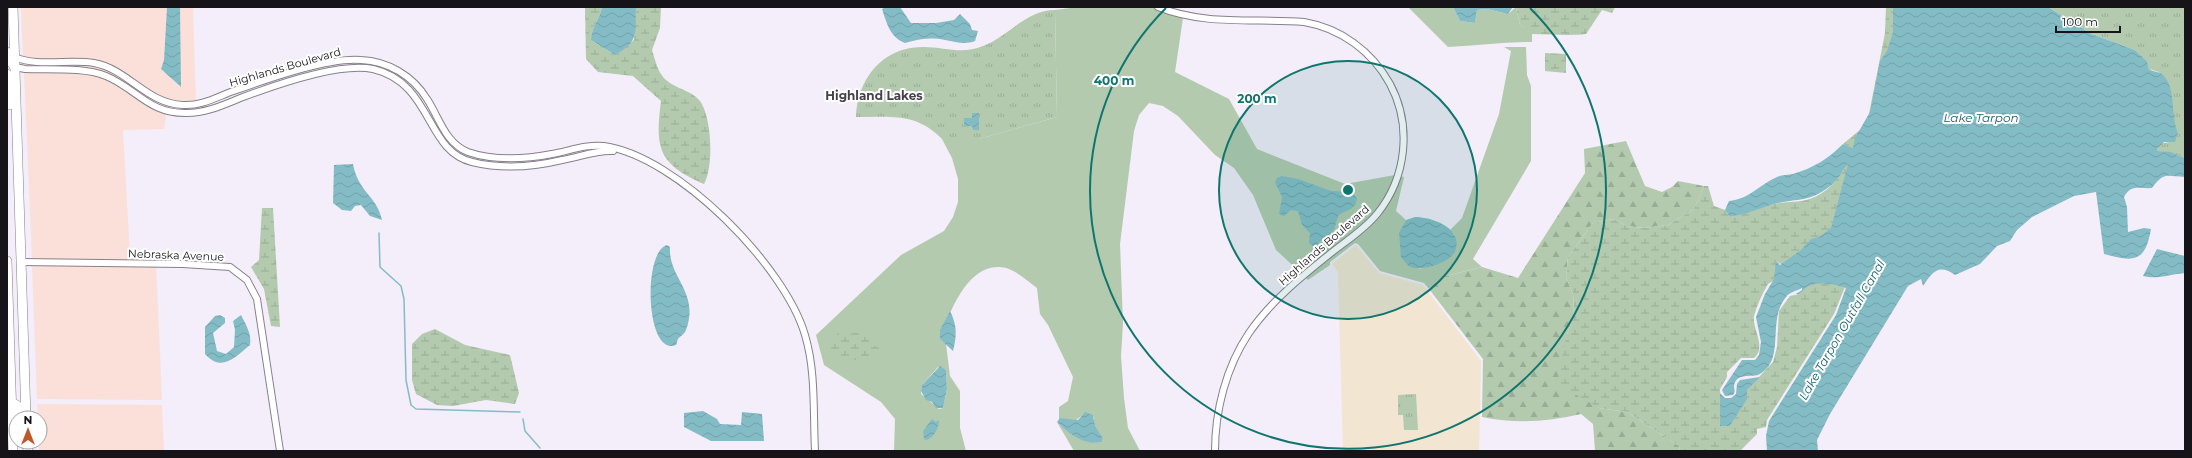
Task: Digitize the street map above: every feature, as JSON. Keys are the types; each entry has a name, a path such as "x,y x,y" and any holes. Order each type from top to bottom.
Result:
{"highway":[{"path":"13,7 11,55 9,60 15,67 26,410"},
{"path":"7,74 11,116 18,139"},
{"path":"7,261 12,451"},
{"path":"11,402 18,406 19,410"}],"street":[{"name":"Highlands Boulevard","path":"1158,7 1183,15 1205,19 1304,22 1315,24 1340,34 1363,50 1385,75 1396,98 1403,126 1403,153 1398,173 1390,192 1376,215 1357,233 1281,295 1248,334 1233,363 1224,388 1217,423 1215,451"},
{"name":"Highlands Boulevard","path":"11,55 27,61 88,62 101,65 118,72 155,98 171,104 187,106 204,103 255,84 337,61 364,60 389,66 411,80 427,99 452,141 470,153 492,157 527,158 595,145 625,152 650,162 680,182 711,206 764,261 793,304 804,330 809,350 815,451"},
{"name":"Highlands Boulevard","path":"15,67 98,73 121,84 159,110 188,113 204,111 264,90 311,76 346,68 365,68 386,74 409,89 419,101 436,133 447,148 459,157 471,162 526,166 553,163 589,153 625,152"},
{"name":"Nebraska Avenue","path":"21,262 183,264 230,267 238,271 250,283 257,299 280,451"}],"shaded area":[{"path":"21,7 167,7 164,60 161,69 180,87 180,8 178,7 193,7 196,102 172,101 149,91 119,70 83,59 23,58"},
{"path":"24,63 93,65 108,70 127,80 154,100 176,107 160,108 115,77 24,66"},
{"path":"24,72 83,73 106,78 152,109 166,114 164,129 123,130 130,258 155,259 155,261 32,260"},
{"path":"1356,245 1379,273 1423,285 1481,361 1479,451 1343,451 1338,272 1332,264"},
{"path":"32,265 156,266 162,400 37,399"},
{"path":"37,404 162,405 164,451 39,451 48,450 48,410 37,410"}],"green space":[{"path":"585,7 602,7 592,31 591,40 615,55 634,40 636,7 661,7 660,28 652,50 657,66 663,77 674,86 696,97 704,109 709,130 710,155 707,176 704,184 677,169 663,153 659,131 661,101 633,76 598,72 586,59"},
{"path":"1078,7 1151,7 1183,18 1175,72 1229,99 1257,149 1345,184 1395,175 1388,191 1375,213 1302,274 1276,250 1253,195 1234,168 1215,155 1178,116 1163,106 1149,103 1139,115 1134,131 1120,244 1123,323 1121,356 1124,398 1128,428 1140,451 1074,451 1057,422 1077,438 1089,442 1102,442 1103,438 1094,426 1094,417 1084,414 1076,420 1059,419 1059,407 1068,401 1073,377 1048,325 1040,314 1037,288 1009,269 999,267 987,269 977,274 968,283 960,293 948,317 940,339 946,344 950,376 960,391 960,428 966,451 894,451 895,419 881,402 824,365 816,335 901,255 944,231 953,217 958,202 958,179 952,158 942,139 979,139 1057,117 1055,10","holes":["938,367 946,370 947,389 943,408 939,409 921,394 922,385"]},
{"path":"1408,7 1453,7 1460,21 1475,23 1477,10 1487,9 1508,14 1516,7 1520,25 1532,34 1532,42 1448,47"},
{"path":"1516,7 1615,7 1612,13 1602,10 1586,34 1566,35 1531,34 1520,25"},
{"path":"1886,7 1896,7 1898,25 1839,223 1785,267 1776,261 1777,283 1773,281 1768,284 1754,316 1759,343 1758,354 1754,358 1741,358 1727,372 1727,377 1720,389 1720,426 1730,426 1746,399 1747,390 1773,362 1777,347 1779,311 1790,296 1799,294 1809,283 1831,282 1845,287 1834,314 1767,420 1766,427 1757,429 1757,434 1740,451 1680,451 1679,446 1627,412 1599,408 1562,387 1557,378 1567,334 1574,315 1573,294 1566,277 1568,257 1593,223 1613,219 1627,226 1644,228 1668,225 1694,209 1704,186 1708,186 1714,206 1725,210 1730,217 1774,204 1802,201 1821,194 1835,182 1855,149 1843,144 1867,124 1885,33"},
{"path":"2048,7 2185,7 2185,158 2175,154 2158,151 2157,149 2160,144 2169,142 2178,132 2173,123 2172,101 2159,72 2149,69 2147,61 2135,50 2092,34"},
{"path":"1055,10 1057,117 979,139 942,139 923,124 913,120 892,117 856,117 861,90 867,78 875,67 896,52 909,48 924,47 954,50 975,49 992,42 1035,14"},
{"path":"1504,47 1526,47 1527,75 1531,86 1531,161 1473,259 1482,267 1442,277 1429,289 1424,283 1380,271 1358,244 1355,243 1330,262 1330,265 1308,280 1305,277 1365,229 1399,176 1404,177 1396,211 1406,220 1399,232 1419,269 1428,267 1455,235 1450,230 1462,218 1499,114 1511,51"},
{"path":"1545,53 1566,54 1566,73 1545,71"},
{"path":"1626,141 1645,186 1662,192 1672,187 1678,181 1704,186 1694,209 1668,225 1644,228 1627,226 1613,219 1593,223 1568,257 1566,277 1573,294 1574,315 1567,334 1599,408 1627,412 1679,446 1680,451 1595,451 1593,424 1581,414 1556,419 1532,421 1507,421 1482,417 1483,359 1429,289 1442,277 1482,267 1518,278 1585,173 1584,149"},
{"path":"262,208 273,208 280,327 271,326 264,289 251,267 259,260"},
{"path":"435,329 465,345 510,355 519,393 515,404 486,400 453,406 437,405 416,394 412,380 412,344 422,334"},
{"path":"840,331 865,334 874,346 879,347 880,355 874,359 863,361 832,353 830,342"},
{"path":"1416,394 1418,430 1404,430 1403,415 1398,415 1398,395"}],"water":[{"path":"167,7 180,7 181,87 161,69 164,60"},
{"path":"602,7 636,7 636,30 632,41 623,50 615,55 591,40 592,31"},
{"path":"886,7 900,7 911,23 936,23 954,20 960,14 970,24 972,30 978,31 975,41 964,43 930,39 905,43 892,34 882,9"},
{"path":"1453,7 1513,7 1508,14 1487,9 1477,10 1475,23 1460,21"},
{"name":"Lake Tarpon","path":"1893,7 2048,7 2092,34 2135,50 2147,61 2149,69 2163,75 2170,88 2174,118 2178,132 2175,142 2164,142 2157,149 2158,151 2171,152 2185,158 2185,177 2166,176 2160,179 2152,188 2133,189 2130,190 2124,197 2127,207 2128,232 2144,228 2151,229 2145,248 2141,254 2136,257 2130,259 2104,254 2096,192 2074,196 2032,217 2017,230 2010,241 1997,246 1980,264 1955,275 1945,270 1936,271 1923,286 1921,279 1908,286 1830,414 1817,440 1818,451 1767,451 1766,436 1769,421 1836,315 1846,288 1832,284 1813,284 1808,286 1799,294 1796,294 1802,290 1802,288 1787,295 1780,307 1777,317 1774,350 1772,360 1767,369 1758,375 1744,376 1737,379 1734,386 1735,391 1733,395 1725,396 1722,390 1742,360 1755,360 1759,355 1761,342 1756,317 1765,294 1774,279 1776,261 1780,265 1801,250 1811,239 1819,237 1831,228 1848,164 1832,185 1815,196 1782,202 1730,217 1725,210 1729,201 1748,195 1777,177 1793,174 1814,166 1826,159 1843,144 1853,148 1855,138 1870,112 1880,61 1887,51 1893,32"},
{"path":"972,113 979,113 979,130 973,130 972,126 964,126 964,118 972,118"},
{"path":"353,164 359,181 376,205 382,220 370,216 361,205 355,206 351,211 342,210 333,203 334,165"},
{"path":"1282,176 1298,179 1331,191 1351,192 1357,198 1355,205 1353,208 1338,216 1334,230 1314,247 1309,243 1310,233 1302,225 1298,211 1291,210 1284,216 1279,214 1282,197 1275,182 1277,178"},
{"path":"1415,217 1430,219 1445,225 1451,230 1457,243 1455,251 1448,259 1429,267 1416,268 1407,264 1401,257 1399,232 1406,220"},
{"path":"667,245 670,247 674,268 687,295 689,305 689,317 686,330 678,339 676,345 666,345 658,336 653,321 651,302 651,283 654,265 659,252"},
{"path":"2157,249 2185,256 2185,273 2158,277 2143,276"},
{"path":"950,311 956,330 953,351 940,339 940,330"},
{"path":"220,315 225,318 225,323 213,333 217,351 226,354 234,347 235,330 233,321 241,315 250,337 250,345 234,358 223,363 211,360 205,354 205,327 215,316"},
{"path":"940,366 946,370 947,389 943,408 936,408 932,402 926,400 921,391 922,385"},
{"path":"1760,377 1747,390 1747,399 1730,426 1720,426 1720,393 1725,398 1731,398 1736,394 1737,384 1740,380"},
{"path":"703,411 717,419 720,424 741,425 742,412 762,414 764,441 711,441 684,427 684,413"},
{"path":"1085,412 1093,415 1095,426 1103,438 1102,442 1095,443 1083,441 1072,435 1057,422 1060,418 1078,420"},
{"path":"932,419 936,422 939,420 938,426 934,435 926,440 924,439 923,431"}],"waterway":[{"path":"379,233 380,267 401,286 404,299 406,380 411,405 416,409 520,412"},
{"path":"523,419 525,431 540,448"}],"district":[{"name":"Highland Lakes","path":"874,96"}],"water label":[{"name":"Lake Tarpon Outfall Canal","path":"1842,330"}]}
